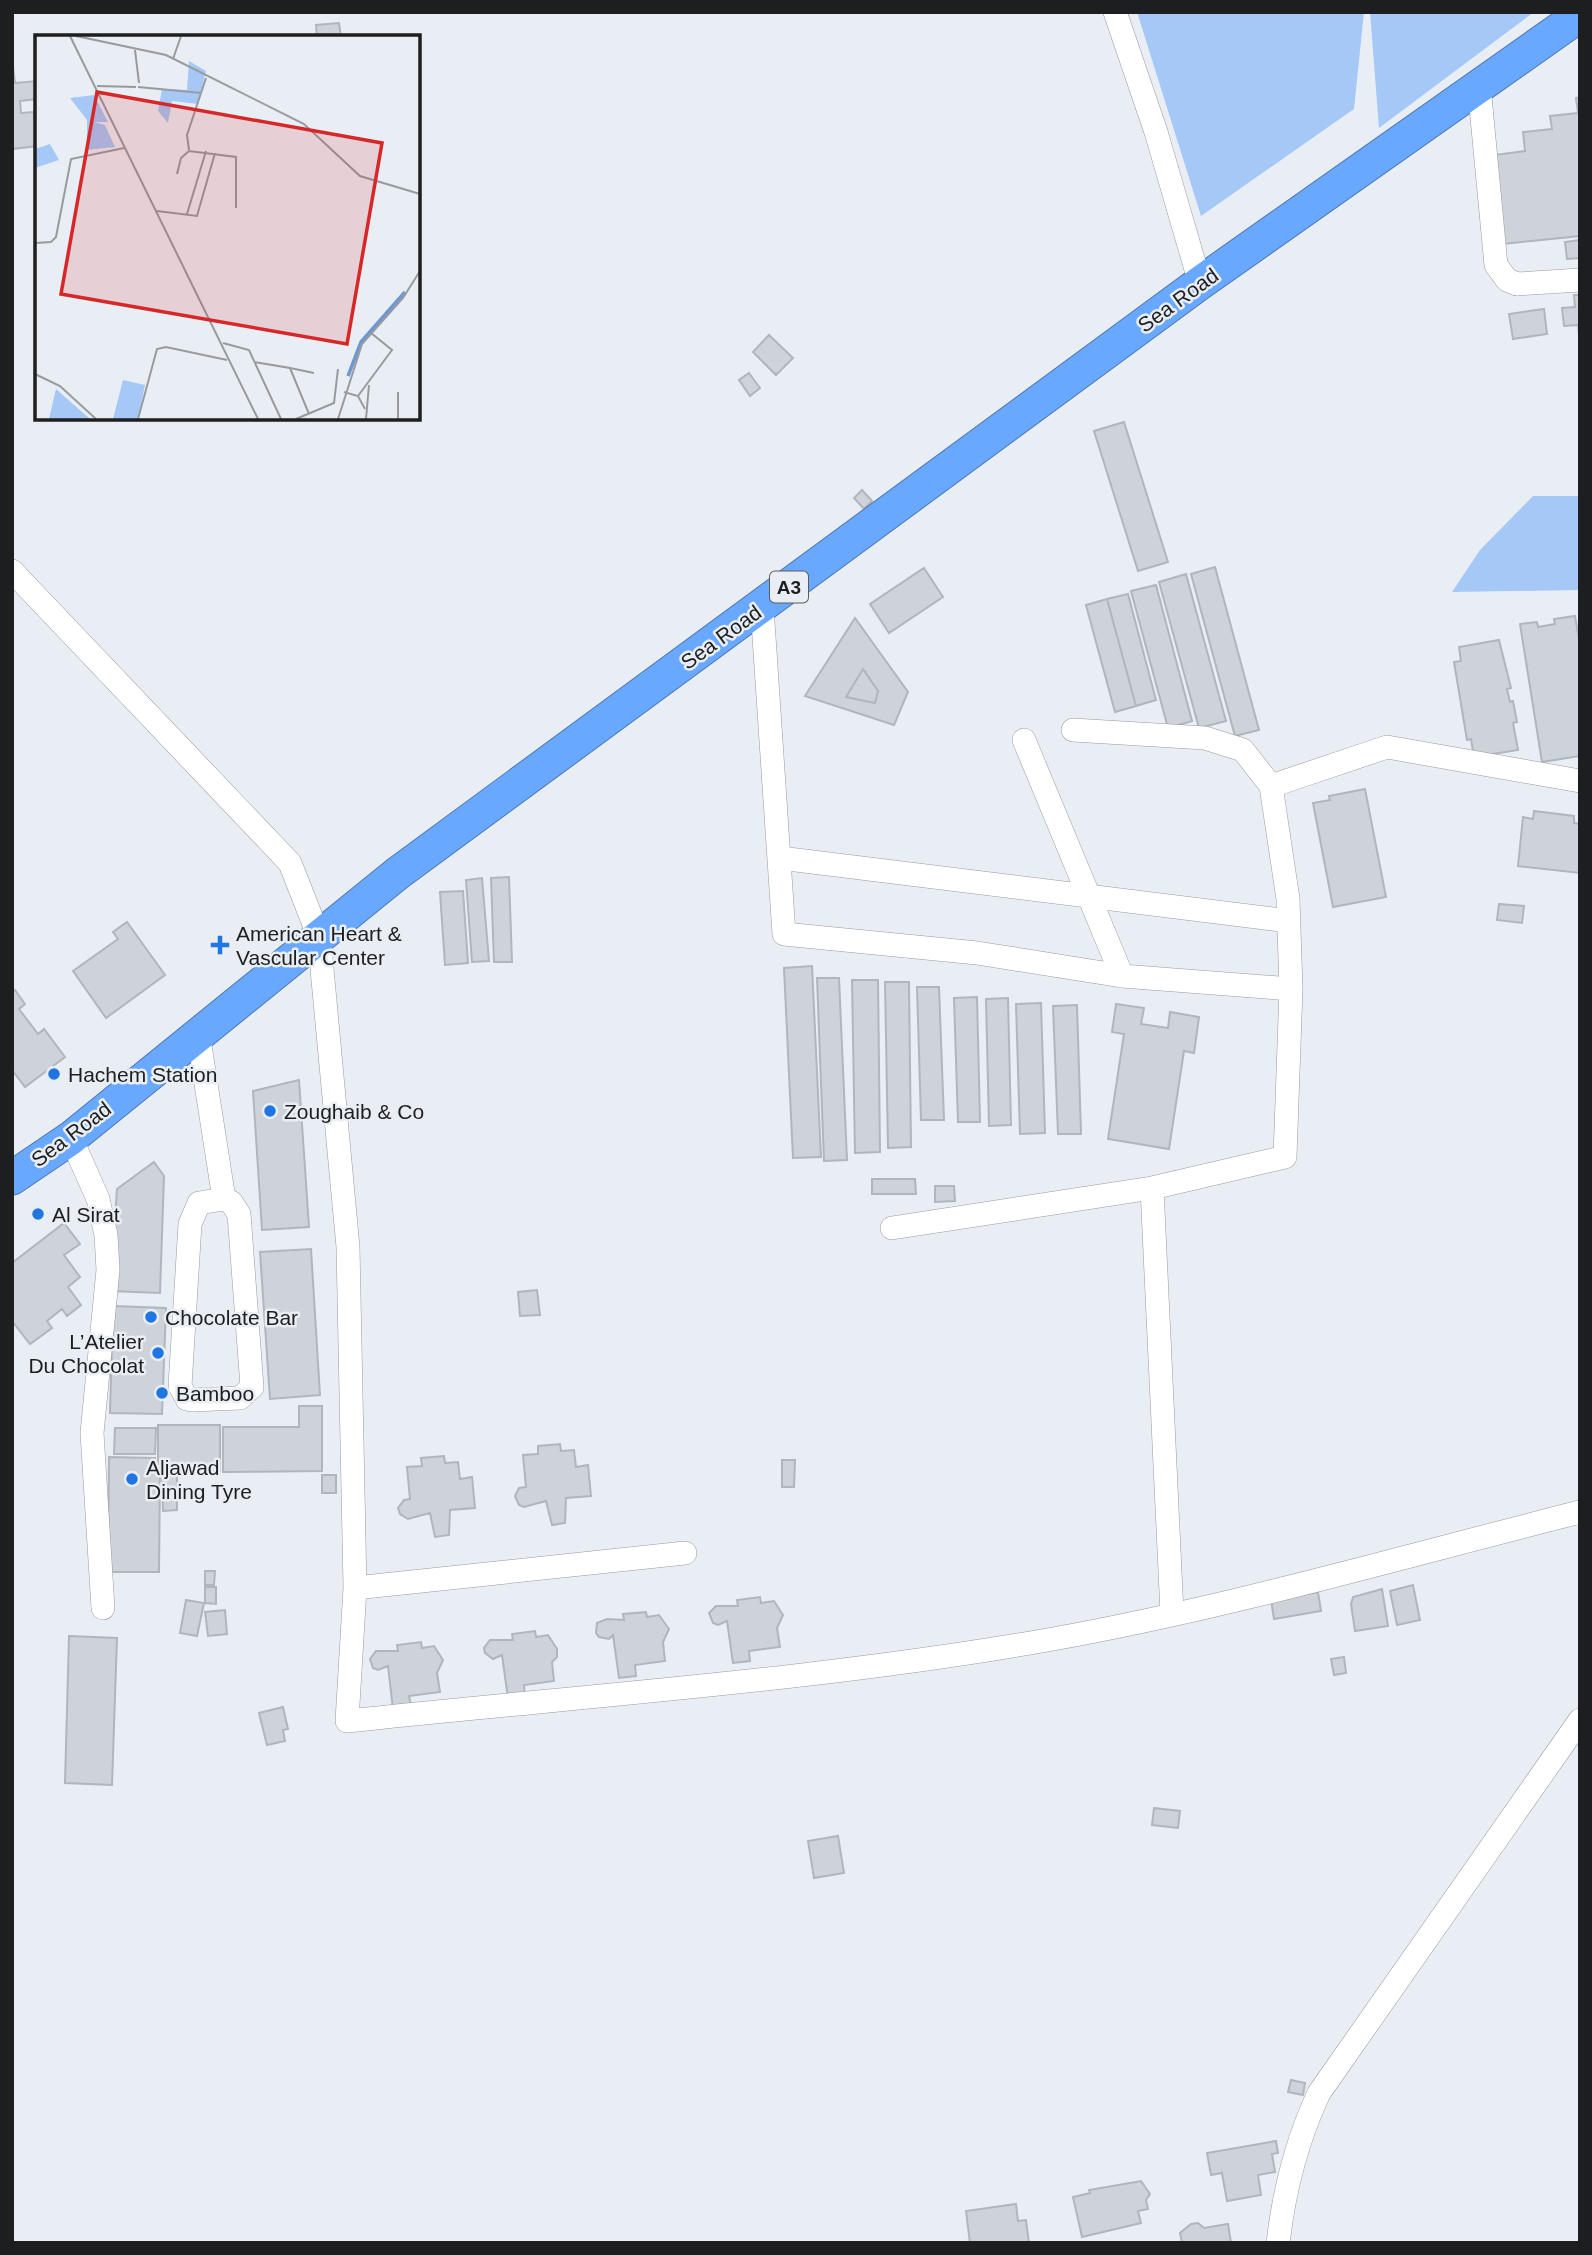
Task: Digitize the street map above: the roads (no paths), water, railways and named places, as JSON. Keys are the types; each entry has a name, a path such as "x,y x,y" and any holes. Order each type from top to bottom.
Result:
{"highway":[{"name":"Sea Road","path":"12,1178 71,1138 398,873 1200,283 1580,15"}],"street":[{"path":"1115,12 1156,132 1200,283"},
{"path":"1479,86 1496,265 1507,280 1517,284 1580,280"},
{"path":"12,571 290,863 319,937 348,1247 355,1588 347,1721 822,1671 1052,1639 1172,1614 1580,1512"},
{"path":"762,607 784,934 977,953 1122,976 1291,989"},
{"path":"892,1228 1152,1188 1285,1157 1291,989 1289,921 1271,786 1243,750 1205,738 1073,730"},
{"path":"1024,740 1091,894 1122,976"},
{"path":"1271,786 1387,747 1580,781"},
{"path":"780,858 1091,894 1289,921"},
{"path":"198,1033 224,1199"},
{"path":"71,1138 98,1199 107,1247 108,1270 92,1433 103,1608"},
{"path":"1152,1188 1172,1614"},
{"path":"224,1199 231,1202 239,1214 252,1387 240,1398 187,1399 180,1386 190,1224 200,1203 224,1199"},
{"path":"355,1588 685,1553"},
{"path":"1279,2243 1296,2153 1303,2127 1319,2093 1580,1720"}],"place":[{"name":"American Heart & Vascular Center","path":"220,945"},
{"name":"Hachem Station","path":"54,1074"},
{"name":"Zoughaib & Co","path":"270,1111"},
{"name":"Al Sirat","path":"38,1214"},
{"name":"Chocolate Bar","path":"151,1317"},
{"name":"L’Atelier Du Chocolat","path":"158,1353"},
{"name":"Bamboo","path":"162,1393"},
{"name":"Aljawad Dining Tyre","path":"132,1479"}]}
